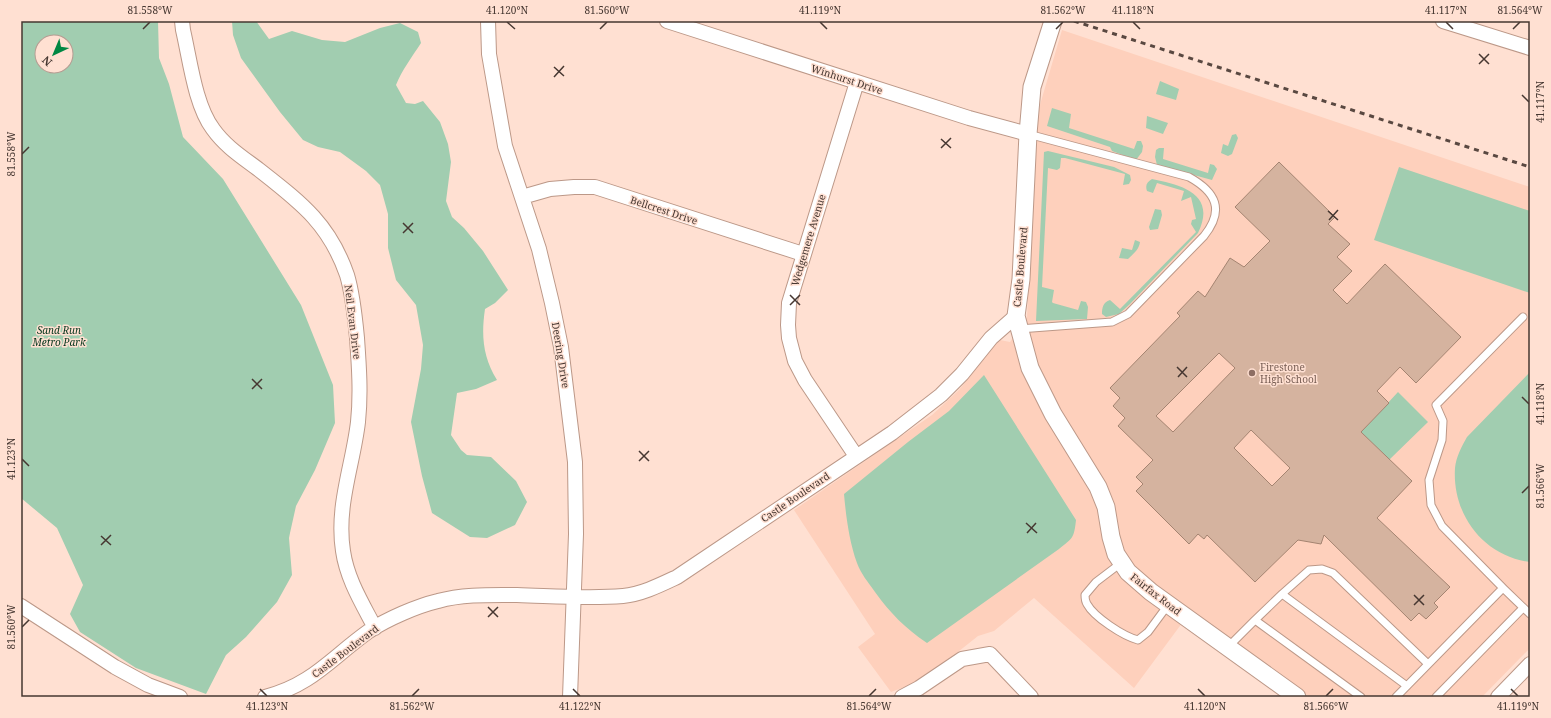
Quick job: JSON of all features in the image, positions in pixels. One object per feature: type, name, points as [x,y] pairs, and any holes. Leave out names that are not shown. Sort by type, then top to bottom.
[{"type":"street","name":"Neil Evan Drive","points":[[182,21],[199,99],[204,113],[213,129],[237,154],[296,199],[312,215],[326,232],[337,251],[347,276],[352,298],[356,329],[360,374],[360,395],[357,428],[342,500],[341,532],[347,570],[356,592],[375,628]]},
{"type":"street","name":"Deering Drive","points":[[488,21],[489,54],[505,146],[538,250],[552,303],[561,347],[575,462],[576,534],[570,697]]},
{"type":"street","name":"Winhurst Drive","points":[[667,21],[969,118],[1028,134]]},
{"type":"street","name":"Castle Boulevard","points":[[265,697],[289,689],[305,681],[375,628],[412,609],[439,600],[465,596],[493,595],[574,597],[624,596],[647,590],[677,577],[892,433],[941,395],[962,374],[991,338],[1017,323],[1021,279],[1028,134],[1032,87],[1053,21]]},
{"type":"street","points":[[1443,21],[1530,48]]},
{"type":"street","name":"Wedgemere Avenue","points":[[856,456],[805,380],[792,350],[788,325],[789,303],[857,82]]},
{"type":"street","name":"Bellcrest Drive","points":[[522,197],[550,189],[574,187],[595,188],[803,254]]},
{"type":"street","name":"Fairfax Road","points":[[1017,323],[1030,368],[1040,390],[1098,487],[1106,507],[1113,544],[1121,563],[1136,580],[1168,605],[1297,697]]},
{"type":"street","points":[[21,606],[115,667],[148,685],[180,697]]},
{"type":"street","points":[[902,697],[920,688],[962,659],[990,654],[1031,697]]},
{"type":"street","points":[[1498,697],[1530,664]]},
{"type":"lane","points":[[1017,323],[1089,324],[1118,320],[1128,314],[1136,306],[1212,226],[1216,214],[1214,199],[1204,187],[1189,177],[1028,134]]},
{"type":"lane","points":[[1523,317],[1436,405],[1443,421],[1442,440],[1429,480],[1431,505],[1442,526],[1530,614]]},
{"type":"lane","points":[[1121,563],[1096,582],[1085,595],[1086,602],[1092,610],[1127,637],[1138,640],[1148,632],[1168,605]]},
{"type":"lane","points":[[1228,647],[1282,594],[1309,570],[1322,568],[1333,573],[1428,664]]},
{"type":"lane","points":[[1396,697],[1503,588]]},
{"type":"lane","points":[[1282,594],[1407,686]]},
{"type":"lane","points":[[1436,697],[1524,608]]},
{"type":"lane","points":[[1255,620],[1361,697]]},
{"type":"shaded area","name":"Firestone High School","points":[[1062,30],[1530,187],[1530,648],[1482,697],[1310,697],[1191,611],[1134,688],[1034,598],[994,631],[978,636],[939,667],[915,683],[891,692],[858,647],[875,634],[794,510],[932,415],[959,390],[987,355],[994,343],[1000,340],[1010,342],[1027,317],[1037,115]]},
{"type":"green space","name":"Sand Run Metro Park","points":[[21,21],[158,21],[159,58],[169,84],[183,137],[223,179],[301,305],[333,385],[335,423],[315,470],[296,506],[289,538],[292,575],[277,602],[246,637],[226,655],[206,694],[136,668],[80,632],[70,614],[83,585],[57,528],[21,498]]},
{"type":"green space","points":[[232,21],[256,21],[269,39],[292,31],[322,40],[345,42],[380,28],[400,23],[418,32],[421,43],[398,79],[396,85],[406,103],[415,104],[423,101],[440,122],[448,144],[451,162],[446,201],[452,217],[464,228],[483,251],[508,290],[495,303],[485,309],[483,328],[484,346],[492,371],[497,380],[476,389],[457,393],[451,435],[461,450],[467,455],[491,457],[516,481],[527,502],[515,525],[487,538],[470,537],[432,513],[422,476],[411,422],[421,369],[423,345],[416,305],[396,280],[388,248],[388,214],[380,185],[366,171],[340,152],[318,147],[303,140],[280,112],[241,58],[233,35]]},
{"type":"green space","points":[[1160,81],[1179,89],[1176,100],[1156,94]]},
{"type":"green space","points":[[1052,108],[1071,114],[1069,128],[1134,149],[1137,141],[1141,141],[1143,146],[1142,152],[1136,160],[1112,151],[1110,147],[1047,126]]},
{"type":"green space","points":[[1147,116],[1168,123],[1163,134],[1146,128]]},
{"type":"green space","points":[[1236,134],[1238,138],[1232,154],[1228,156],[1221,153],[1223,144],[1228,146],[1232,135]]},
{"type":"green space","points":[[1159,148],[1164,148],[1163,159],[1208,173],[1210,164],[1214,165],[1217,169],[1212,180],[1157,165],[1155,157],[1156,150]]},
{"type":"green space","points":[[1048,151],[1114,167],[1130,175],[1131,180],[1129,184],[1123,185],[1125,174],[1065,158],[1061,158],[1060,168],[1057,170],[1048,168],[1042,287],[1054,290],[1053,303],[1078,310],[1081,301],[1086,302],[1088,307],[1087,319],[1036,321],[1044,152]]},
{"type":"green space","points":[[1399,167],[1530,211],[1530,293],[1374,240]]},
{"type":"green space","points":[[1152,179],[1175,184],[1185,188],[1193,194],[1200,200],[1203,209],[1203,220],[1198,233],[1130,304],[1119,314],[1106,317],[1102,314],[1104,304],[1106,302],[1110,300],[1120,309],[1196,232],[1191,224],[1192,220],[1196,219],[1191,197],[1181,201],[1184,191],[1157,183],[1153,193],[1147,191],[1147,184]]},
{"type":"green space","points":[[1155,209],[1161,210],[1162,215],[1158,229],[1150,230],[1149,227]]},
{"type":"green space","points":[[1135,240],[1140,242],[1136,252],[1128,259],[1119,258],[1122,248],[1132,250]]},
{"type":"green space","points":[[1530,372],[1530,562],[1513,558],[1498,551],[1485,542],[1474,530],[1465,516],[1459,501],[1455,485],[1455,468],[1461,448],[1467,437]]},
{"type":"green space","points":[[984,375],[1076,520],[1074,531],[1070,540],[1059,549],[927,643],[912,632],[893,614],[875,592],[861,571],[854,555],[850,537],[844,494],[949,411]]},
{"type":"green space","points":[[1398,392],[1428,422],[1389,460],[1361,432]]},
{"type":"building","name":"Firestone High School","points":[[1279,162],[1335,217],[1328,224],[1350,244],[1337,257],[1352,271],[1333,290],[1347,304],[1385,264],[1461,337],[1416,383],[1400,367],[1377,391],[1389,403],[1361,432],[1412,481],[1377,518],[1450,587],[1434,603],[1438,607],[1426,619],[1419,613],[1411,621],[1324,535],[1321,544],[1298,540],[1255,582],[1207,535],[1204,539],[1198,534],[1189,544],[1136,491],[1143,484],[1136,477],[1153,460],[1118,426],[1125,418],[1113,406],[1120,398],[1110,388],[1180,316],[1177,313],[1198,291],[1205,297],[1230,258],[1244,267],[1270,241],[1235,207]],"holes":[[[1219,353],[1235,368],[1173,432],[1156,416]],[[1251,430],[1290,468],[1272,486],[1234,448]]]},
{"type":"railway","points":[[1074,21],[1530,167]]},
{"type":"place","name":"Firestone High School","points":[[1252,373]]}]
